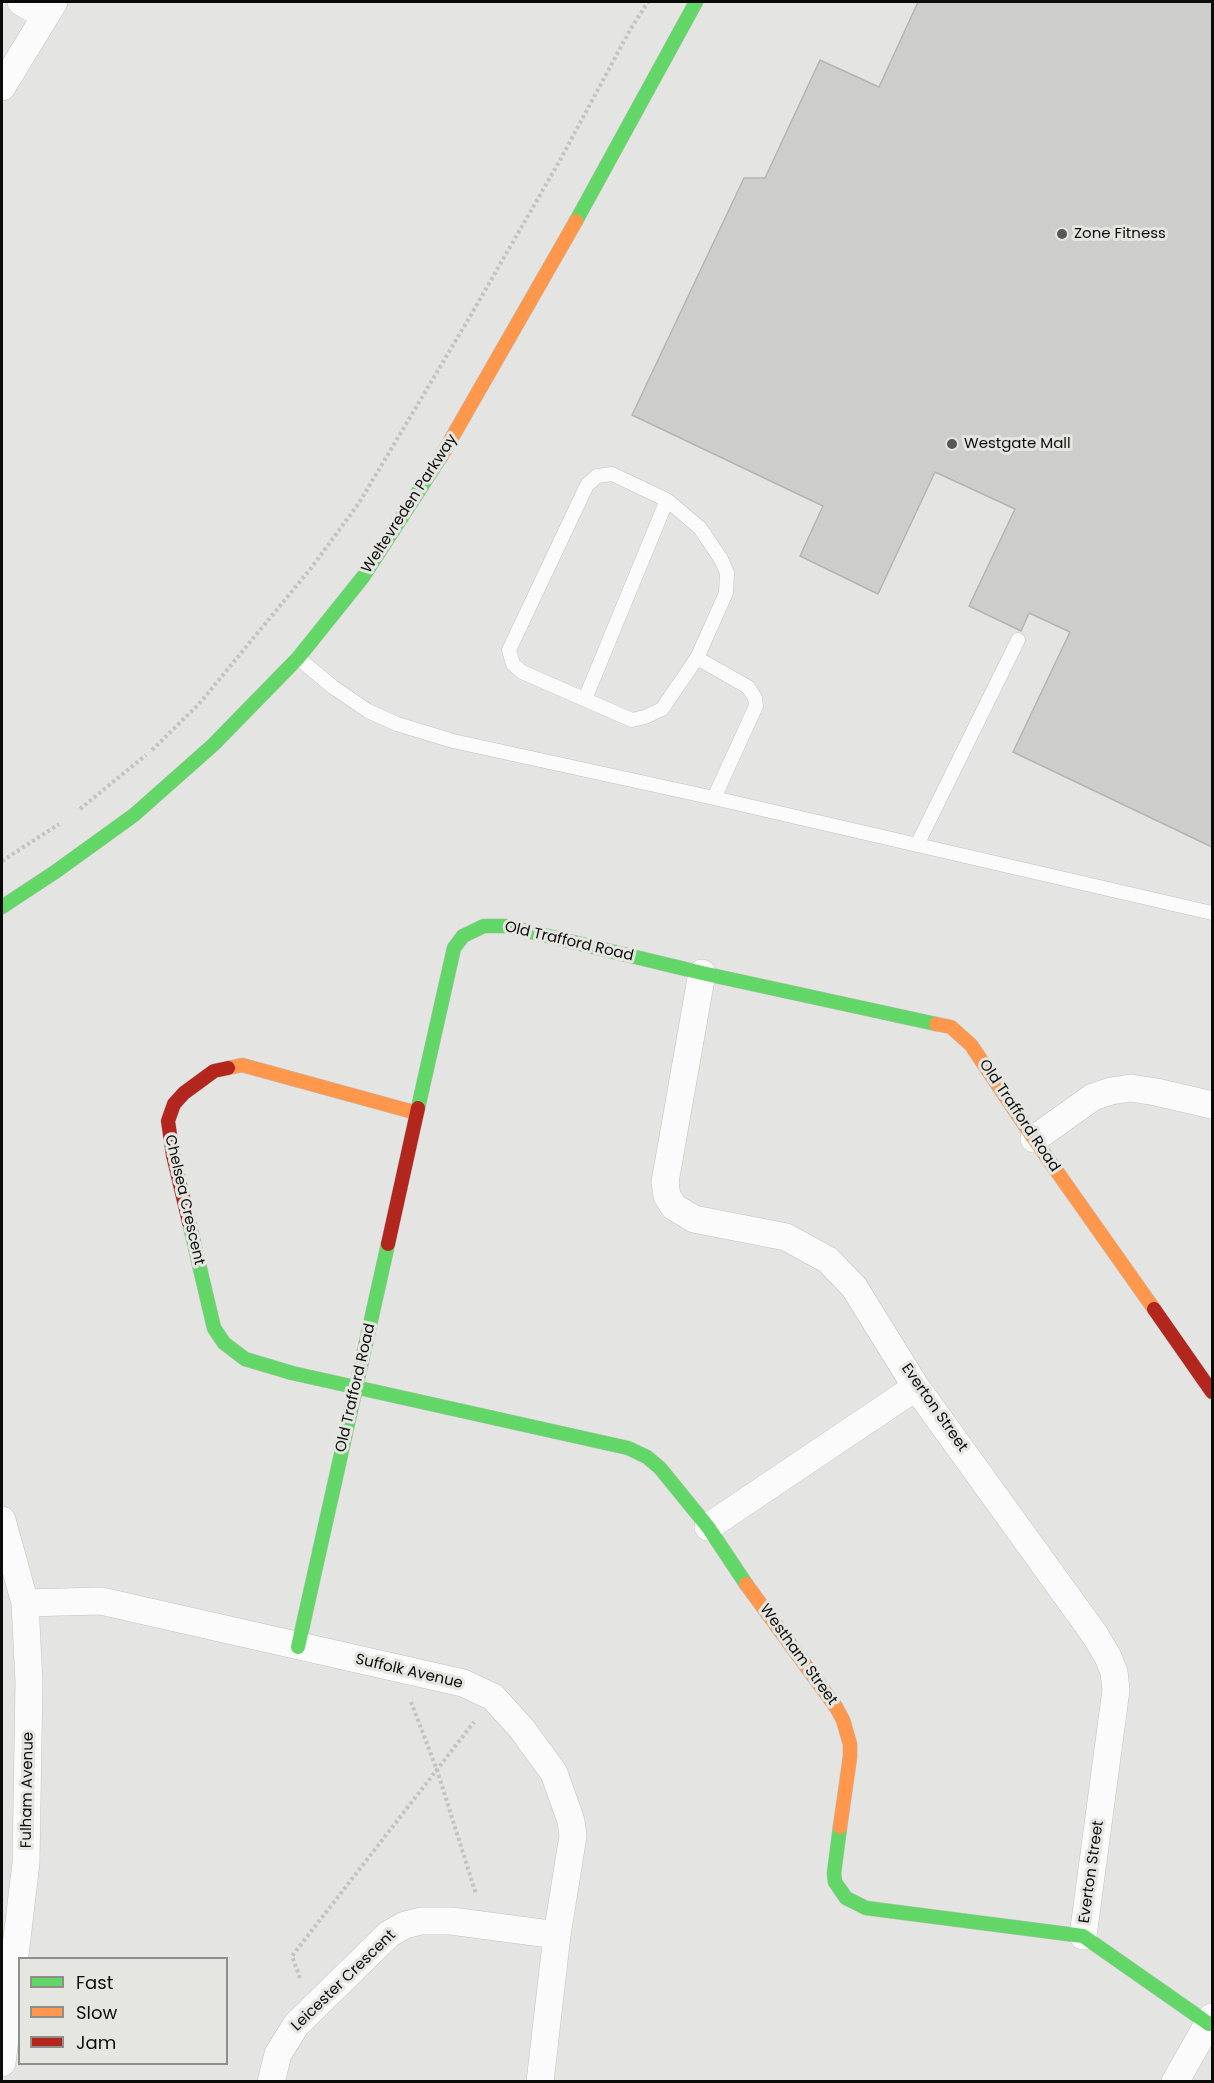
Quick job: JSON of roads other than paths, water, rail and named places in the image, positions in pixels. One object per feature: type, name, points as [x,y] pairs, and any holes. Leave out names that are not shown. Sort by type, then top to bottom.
[{"type":"street","points":[[2,87],[49,9],[21,2]]},
{"type":"street","name":"Weltevreden Parkway","points":[[2,907],[134,815],[213,745],[298,658],[363,577],[446,450],[531,302],[696,2]]},
{"type":"street","name":"Old Trafford Road","points":[[298,1647],[454,948],[463,936],[484,926],[506,926],[702,973],[951,1027],[970,1046],[1212,1392]]},
{"type":"street","name":"Everton Street","points":[[702,973],[664,1182],[667,1196],[674,1207],[694,1219],[786,1237],[828,1260],[854,1287],[916,1387],[1095,1635],[1114,1672],[1116,1690],[1083,1936]]},
{"type":"street","name":"Chelsea Crescent","points":[[356,1387],[292,1373],[245,1359],[218,1335],[214,1328],[172,1155],[168,1129],[169,1114],[184,1093],[214,1071],[242,1065],[417,1113]]},
{"type":"street","points":[[1034,1139],[1093,1097],[1111,1091],[1131,1088],[1212,1105]]},
{"type":"street","name":"Westham Street","points":[[356,1387],[628,1448],[647,1457],[660,1468],[708,1527],[749,1588],[836,1707],[847,1731],[850,1757],[834,1873],[835,1882],[846,1898],[866,1908],[1083,1936],[1211,2020]]},
{"type":"street","points":[[708,1527],[916,1387]]},
{"type":"street","name":"Fulham Avenue","points":[[2,1520],[25,1603],[29,1682],[26,1863],[2,2063]]},
{"type":"street","name":"Suffolk Avenue","points":[[25,1603],[101,1601],[463,1683],[493,1697],[522,1729],[554,1773],[571,1821],[573,1836],[557,1935],[540,2082]]},
{"type":"street","name":"Leicester Crescent","points":[[271,2082],[278,2054],[296,2025],[389,1934],[405,1925],[420,1921],[451,1921],[557,1935]]},
{"type":"street","points":[[1175,2082],[1211,2020]]},
{"type":"lane","points":[[604,473],[612,474],[667,500],[700,528],[721,559],[727,573],[726,593],[697,658],[668,702],[655,714],[632,720],[522,672],[513,663],[509,650],[587,485],[604,473]]},
{"type":"lane","points":[[585,699],[667,500]]},
{"type":"lane","points":[[917,845],[1018,640]]},
{"type":"lane","points":[[298,658],[333,687],[368,711],[397,724],[453,741],[714,798],[1212,913]]},
{"type":"lane","points":[[697,658],[748,687],[756,702],[714,798]]},
{"type":"place","name":"Zone Fitness","points":[[1062,234]]},
{"type":"place","name":"Westgate Mall","points":[[952,444]]}]
